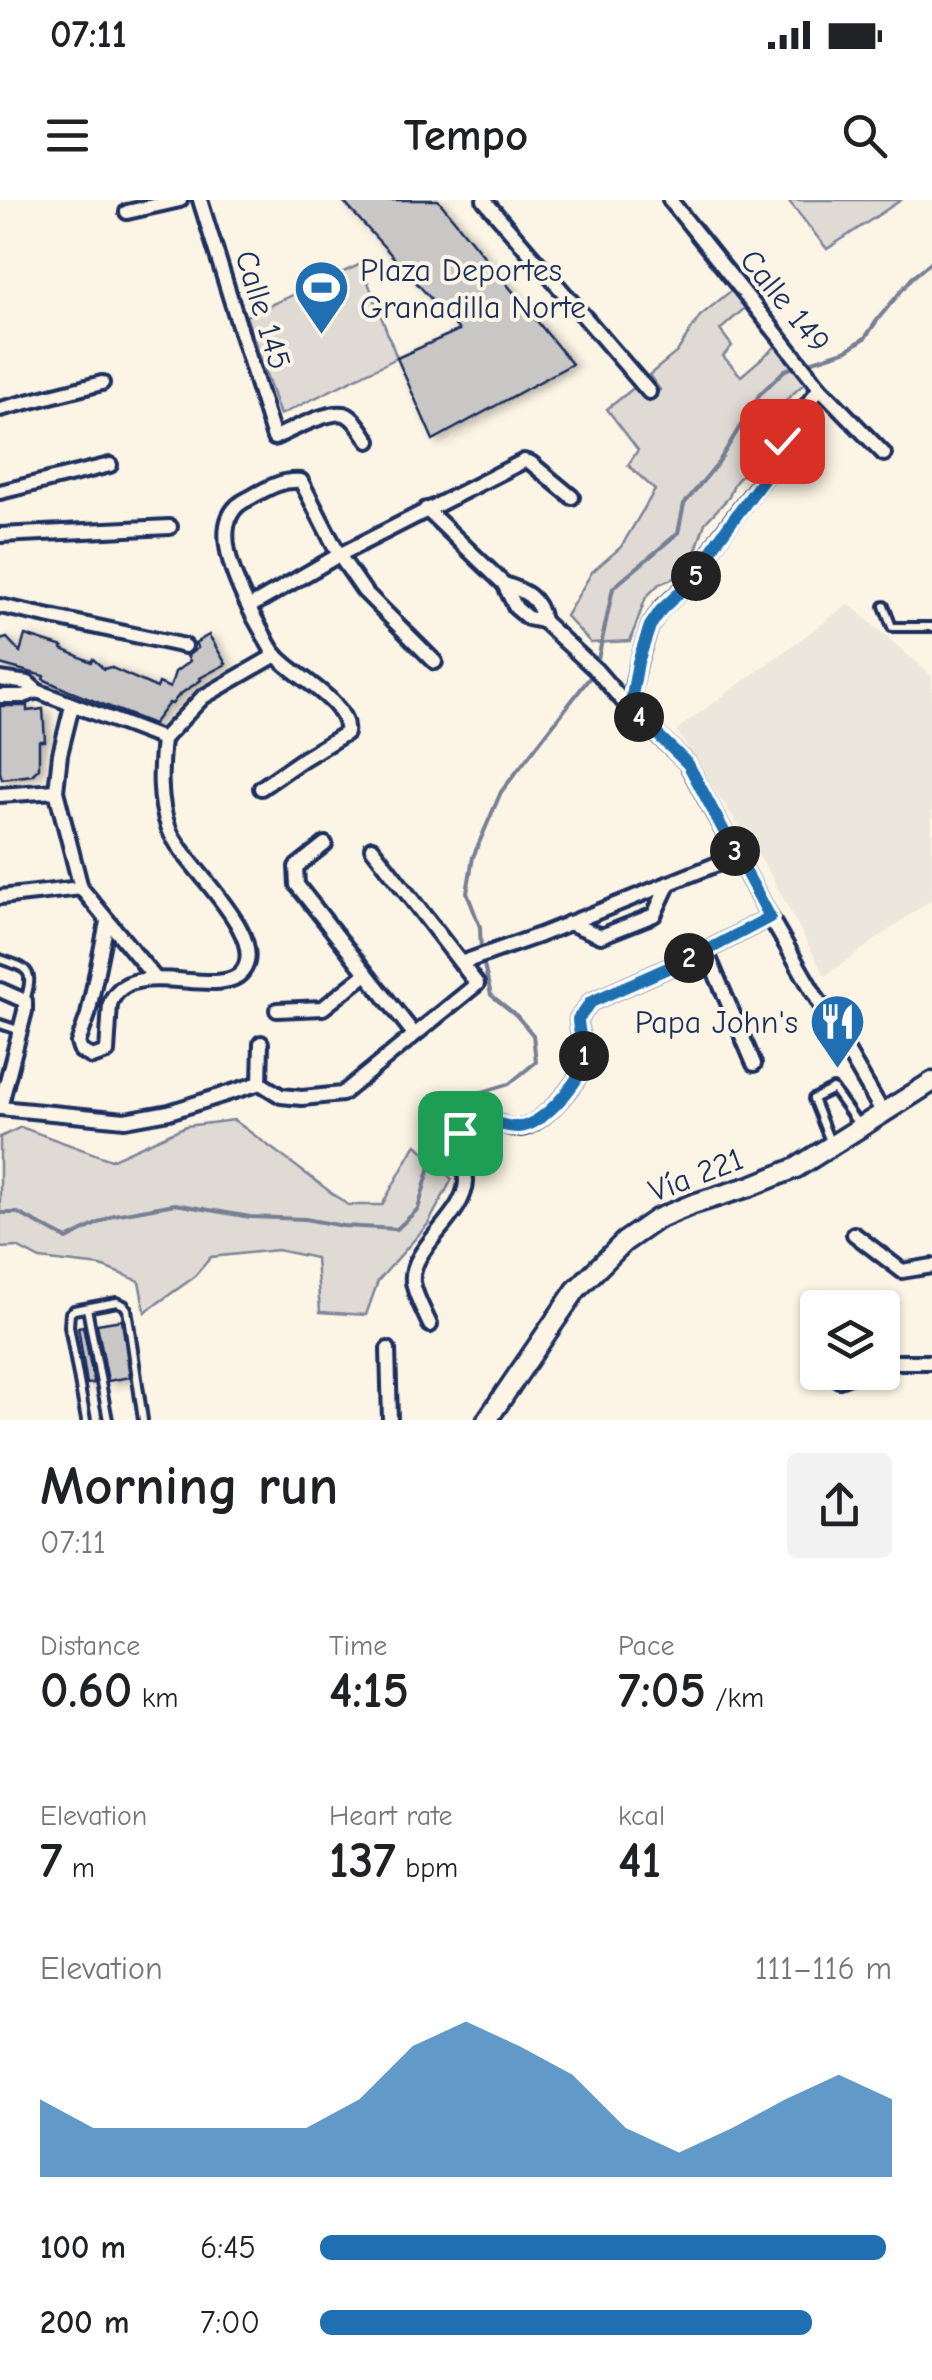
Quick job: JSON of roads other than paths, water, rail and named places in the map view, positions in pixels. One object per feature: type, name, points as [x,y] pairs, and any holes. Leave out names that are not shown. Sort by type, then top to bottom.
[{"type":"main road","name":"Vía 221","points":[[487,1420],[576,1290],[624,1242],[658,1219],[796,1168],[932,1082]]},
{"type":"street","points":[[127,212],[180,200]]},
{"type":"street","name":"Calle 145","points":[[200,200],[274,438],[338,413],[347,415],[369,441]]},
{"type":"street","points":[[484,200],[648,392]]},
{"type":"street","name":"Calle 149","points":[[670,200],[820,388],[884,454]]},
{"type":"street","points":[[0,409],[102,383]]},
{"type":"street","points":[[630,708],[638,662],[650,626],[696,577],[766,476],[787,430],[820,388]]},
{"type":"street","points":[[248,607],[426,509],[524,461],[572,498]]},
{"type":"street","points":[[0,492],[110,465]]},
{"type":"street","points":[[261,788],[346,733],[347,722],[339,710],[276,656],[248,607],[228,550],[227,523],[237,505],[281,482],[301,480],[340,555],[364,590],[436,662]]},
{"type":"street","points":[[426,509],[504,584],[526,591],[538,602],[544,621],[688,764],[883,1114]]},
{"type":"street","points":[[0,535],[170,527]]},
{"type":"street","points":[[0,606],[185,646]]},
{"type":"street","points":[[107,922],[88,1014],[78,1039],[81,1052],[92,1058],[107,1052],[110,1004],[121,987],[154,978],[218,981],[239,976],[244,969],[247,948],[236,920],[185,857],[169,830],[160,780],[163,739],[203,697],[276,656]]},
{"type":"street","points":[[0,679],[28,682],[36,691],[163,739]]},
{"type":"street","points":[[0,696],[23,696],[36,691]]},
{"type":"street","points":[[72,706],[60,754],[56,792],[81,888],[154,978]]},
{"type":"street","points":[[0,795],[56,792]]},
{"type":"street","points":[[324,844],[296,867],[297,884],[414,1034]]},
{"type":"street","points":[[0,990],[25,1001],[0,1108],[124,1120],[169,1112],[260,1084],[281,1096],[342,1094],[476,984],[372,848]]},
{"type":"street","points":[[461,963],[737,856]]},
{"type":"street","points":[[570,923],[600,936],[654,915],[670,883]]},
{"type":"street","points":[[0,897],[81,888]]},
{"type":"street","points":[[430,1325],[412,1278],[421,1256],[450,1218],[466,1186],[458,1148],[460,1133],[485,1119],[522,1128],[540,1120],[579,1076],[584,1053],[578,1022],[585,1008],[598,998],[706,951],[770,917]]},
{"type":"street","points":[[706,951],[754,1064]]},
{"type":"street","points":[[277,1010],[323,1008],[366,974]]},
{"type":"street","points":[[260,1043],[260,1084]]},
{"type":"street","points":[[854,1234],[902,1270],[932,1266]]},
{"type":"street","points":[[388,1348],[390,1420]]},
{"type":"street","points":[[900,1362],[932,1362]]},
{"type":"lane","points":[[884,606],[892,628],[932,627]]},
{"type":"lane","points":[[0,960],[22,967],[30,975],[25,1001]]},
{"type":"lane","points":[[0,1024],[20,1031]]},
{"type":"lane","points":[[832,1146],[813,1099],[833,1089],[860,1128]]},
{"type":"lane","points":[[86,1420],[69,1316],[74,1310],[117,1302],[127,1309],[143,1420]]},
{"type":"lane","points":[[86,1308],[108,1420]]},
{"type":"waterway","points":[[597,664],[613,588],[678,533],[684,504],[718,463],[759,395],[785,370],[847,350],[865,338],[912,278],[932,261]]},
{"type":"waterway","points":[[481,952],[480,927],[467,893],[473,857],[501,792],[594,672]]},
{"type":"waterway","points":[[0,1213],[18,1213],[67,1239],[114,1215],[175,1204],[250,1217],[397,1229],[418,1209],[446,1109],[509,1084],[536,1062],[533,1035],[491,995],[483,961]]},
{"type":"place","name":"Plaza Deportes Granadilla Norte","points":[[321,337]]},
{"type":"place","name":"Papa John's","points":[[837,1071]]}]
